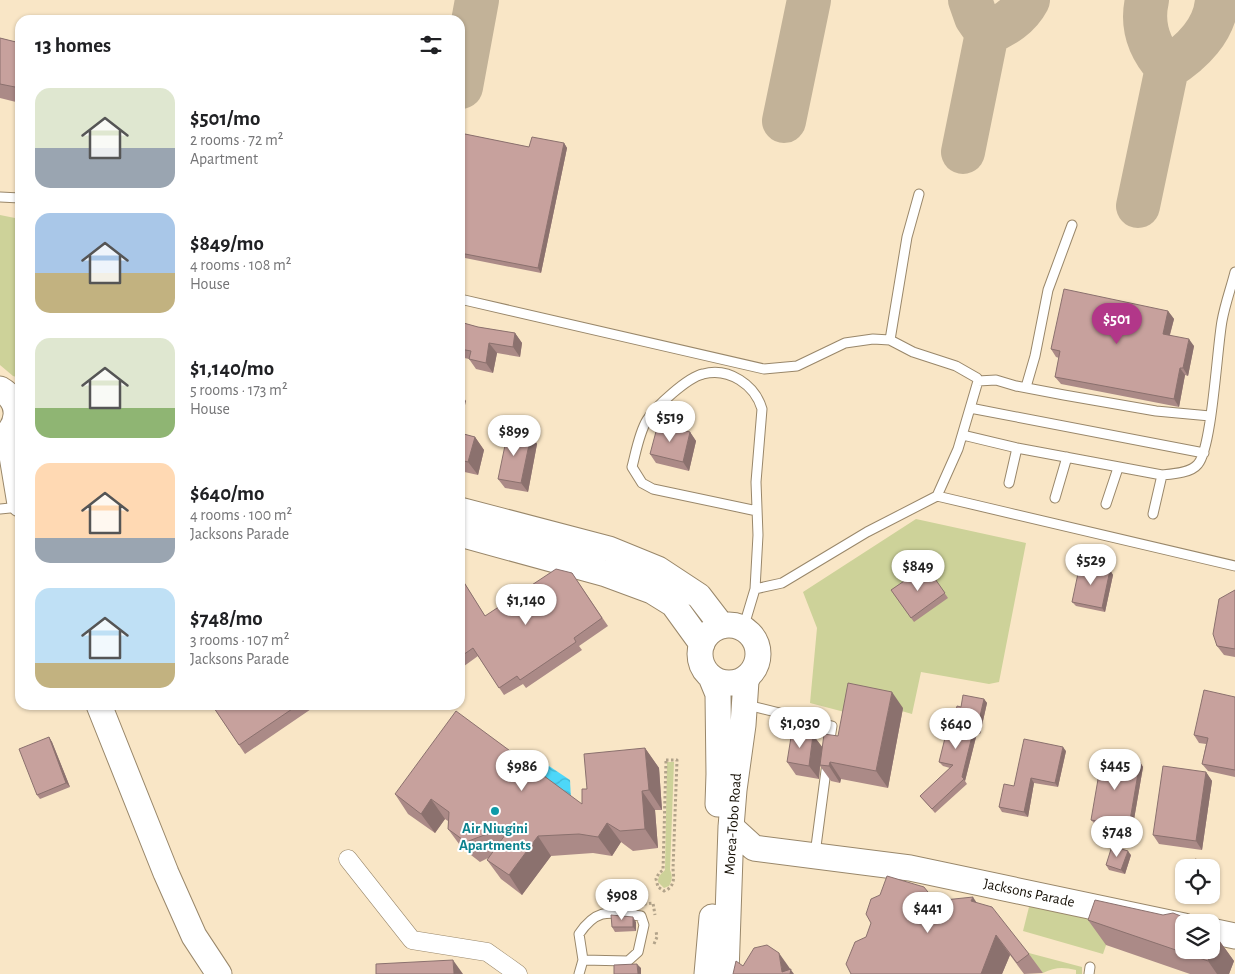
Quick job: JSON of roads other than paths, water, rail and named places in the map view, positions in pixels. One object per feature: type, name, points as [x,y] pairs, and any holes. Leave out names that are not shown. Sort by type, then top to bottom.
[{"type":"main road","points":[[11,431],[15,475]]},
{"type":"main road","points":[[0,473],[15,498]]},
{"type":"main road","points":[[465,511],[609,549],[658,569],[699,596],[733,627],[752,635],[757,645],[758,656],[755,666],[749,675],[730,683],[720,682],[710,677],[703,667],[700,656],[702,644],[710,632],[733,627]]},
{"type":"main road","points":[[465,535],[606,574],[652,591],[673,604],[702,644]]},
{"type":"main road","name":"Morea-Tobo Road","points":[[726,974],[731,827],[743,725],[746,681],[749,675]]},
{"type":"main road","name":"Morea-Tobo Road","points":[[707,974],[711,934],[719,774],[718,694],[710,677]]},
{"type":"main road","points":[[101,710],[166,873],[194,936],[218,974]]},
{"type":"main road","points":[[730,871],[754,848],[731,827]]},
{"type":"main road","name":"Jacksons Parade","points":[[754,848],[910,868],[1175,924]]},
{"type":"main road","points":[[1220,933],[1235,936]]},
{"type":"street","points":[[348,859],[412,940],[487,952],[518,974]]},
{"type":"lane","points":[[890,340],[907,237],[919,194]]},
{"type":"lane","points":[[0,197],[15,198]]},
{"type":"lane","points":[[1026,388],[1035,356],[1048,290],[1072,225]]},
{"type":"lane","points":[[963,435],[1017,448],[1162,475],[1182,472],[1198,465],[1204,453],[1222,320],[1235,272]]},
{"type":"lane","points":[[465,300],[764,369],[797,366],[845,343],[867,339],[890,340],[913,352],[956,366],[973,374],[978,381]]},
{"type":"lane","points":[[733,627],[755,589],[758,536],[756,482],[762,410],[759,400],[751,389],[740,380],[730,375],[702,374],[676,390],[647,419],[632,467],[642,484],[653,489],[757,510]]},
{"type":"lane","points":[[978,381],[996,380],[1026,388],[1156,411],[1210,416]]},
{"type":"lane","points":[[755,589],[782,583],[867,532],[937,496],[963,435],[978,381]]},
{"type":"lane","points":[[970,408],[1204,453]]},
{"type":"lane","points":[[1009,483],[1017,448]]},
{"type":"lane","points":[[1055,498],[1067,457]]},
{"type":"lane","points":[[1106,504],[1118,468]]},
{"type":"lane","points":[[1153,514],[1162,475]]},
{"type":"lane","points":[[937,496],[1235,566]]},
{"type":"lane","points":[[0,509],[15,507]]},
{"type":"lane","points":[[744,704],[832,726],[815,856]]},
{"type":"lane","points":[[579,974],[583,960],[579,934],[588,921],[605,912],[641,916],[644,925],[638,952],[628,961],[583,960]]},
{"type":"water","points":[[543,762],[570,780],[571,799],[527,768]]},
{"type":"place","name":"Air Niugini Apartments","points":[[495,811]]}]
